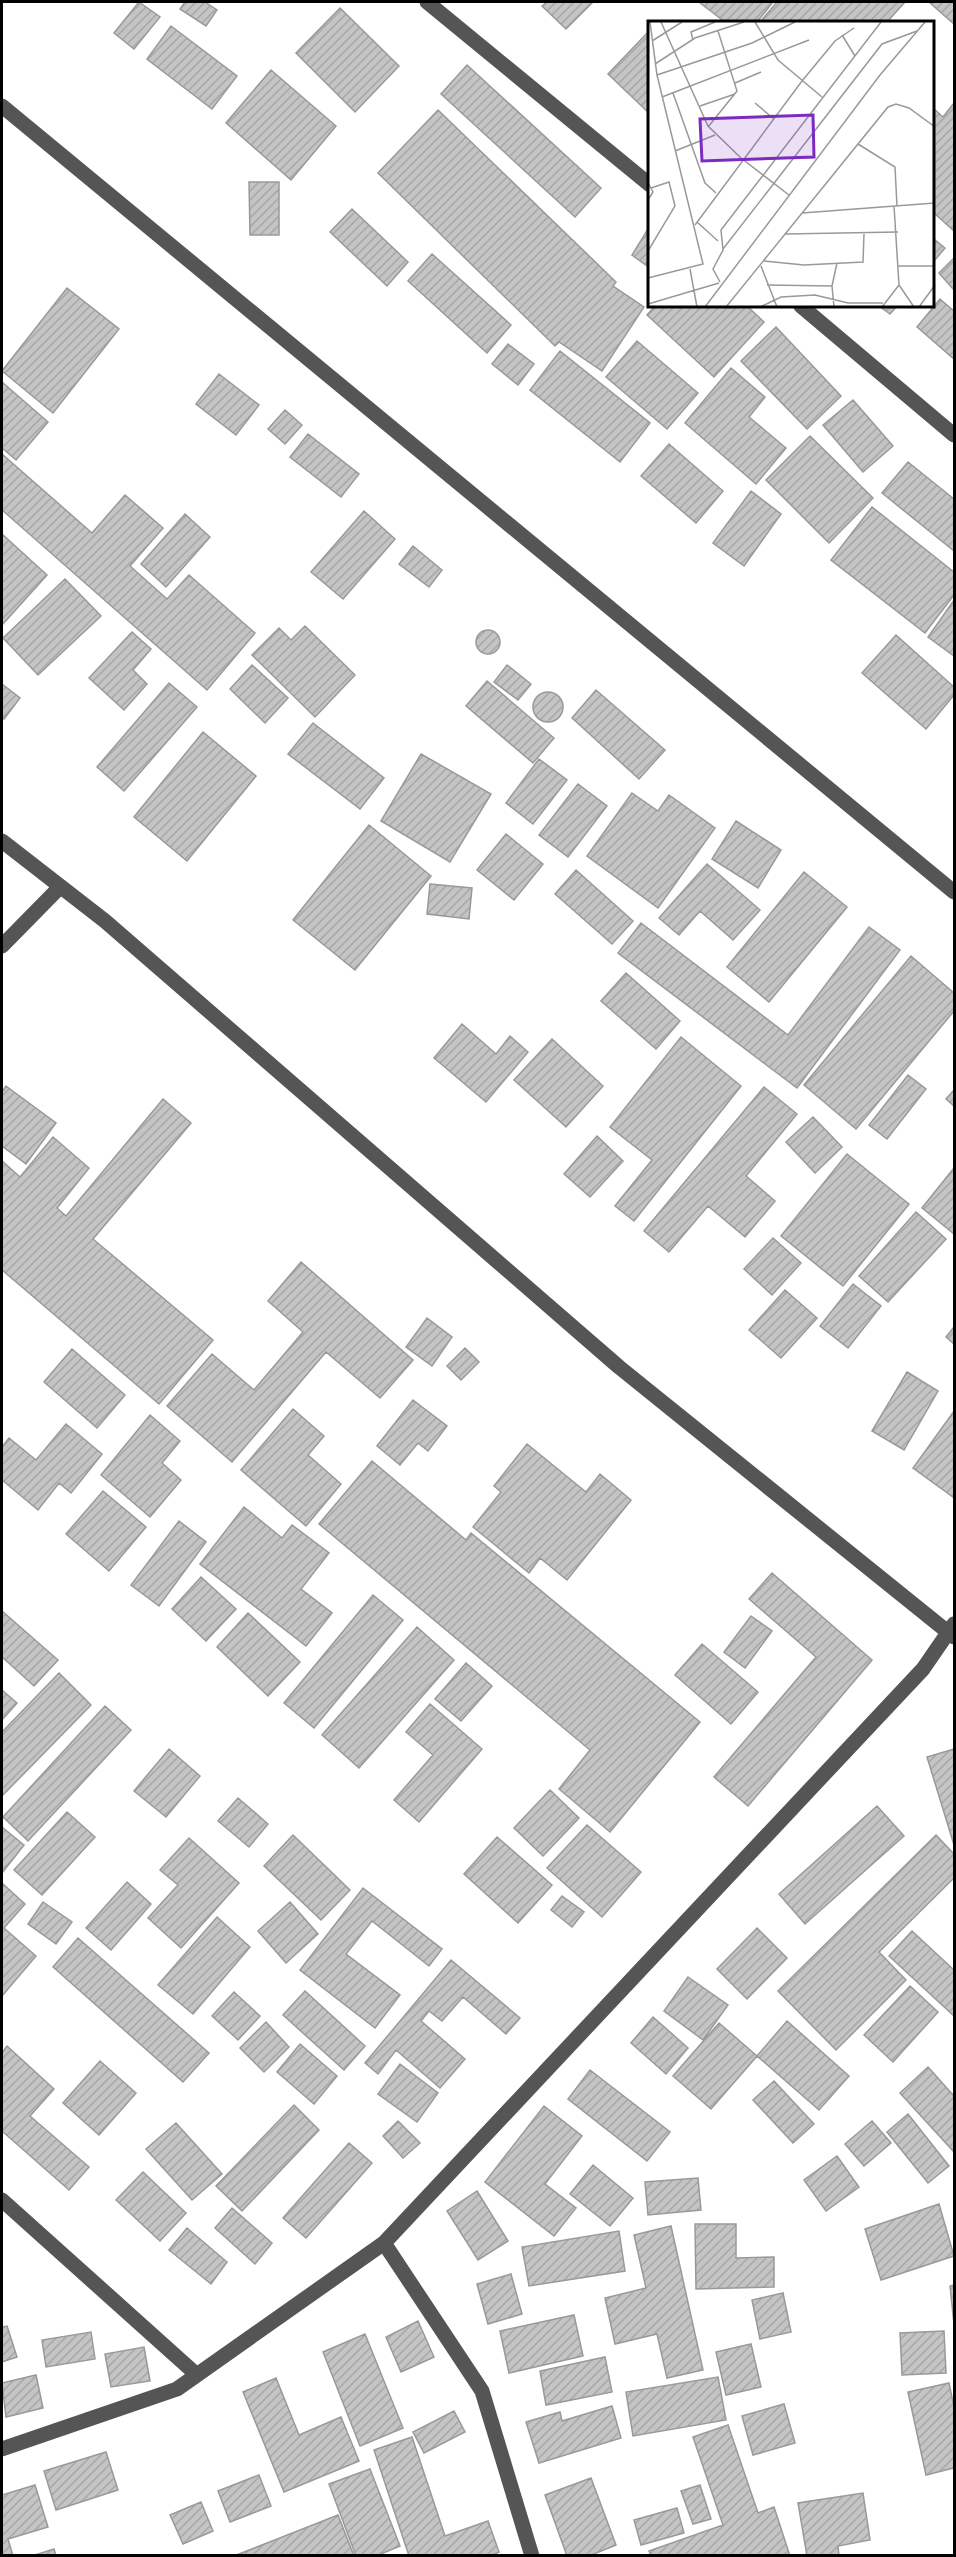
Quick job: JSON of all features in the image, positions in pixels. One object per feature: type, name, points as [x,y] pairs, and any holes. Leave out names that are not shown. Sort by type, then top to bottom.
[{"type":"street","points":[[427,2],[648,183]]},
{"type":"street","points":[[2,106],[954,892]]},
{"type":"street","points":[[803,308],[954,435]]},
{"type":"street","points":[[2,842],[105,921],[619,1367],[952,1631],[923,1669],[384,2243],[177,2389],[2,2449]]},
{"type":"street","points":[[2,946],[60,888]]},
{"type":"street","points":[[2,2200],[197,2375]]},
{"type":"street","points":[[384,2243],[482,2391],[532,2556]]},
{"type":"building","points":[[139,2],[160,17],[134,49],[114,33]]},
{"type":"building","points":[[185,2],[205,2],[217,10],[206,26],[180,9]]},
{"type":"building","points":[[547,2],[593,2],[566,29],[542,6]]},
{"type":"building","points":[[699,2],[773,2],[758,21],[724,21]]},
{"type":"building","points":[[777,2],[905,2],[888,21],[761,21]]},
{"type":"building","points":[[929,2],[954,2],[954,24]]},
{"type":"building","points":[[340,8],[399,66],[355,112],[296,53]]},
{"type":"building","points":[[171,26],[237,76],[212,109],[147,59]]},
{"type":"building","points":[[648,32],[648,112],[608,74]]},
{"type":"building","points":[[467,65],[601,188],[575,217],[441,94]]},
{"type":"building","points":[[271,70],[336,126],[291,180],[226,123]]},
{"type":"building","points":[[954,103],[954,231],[935,214],[935,110],[943,117]]},
{"type":"building","points":[[438,110],[616,282],[613,286],[644,307],[602,371],[559,342],[555,346],[378,173]]},
{"type":"building","points":[[249,182],[279,182],[279,235],[250,235]]},
{"type":"building","points":[[352,209],[408,262],[387,286],[330,232]]},
{"type":"building","points":[[648,229],[648,267],[632,255]]},
{"type":"building","points":[[935,240],[945,248],[935,260]]},
{"type":"building","points":[[432,254],[511,325],[487,353],[408,281]]},
{"type":"building","points":[[954,258],[954,290],[939,273]]},
{"type":"building","points":[[67,288],[119,329],[53,413],[2,371]]},
{"type":"building","points":[[940,299],[954,311],[954,359],[917,327],[935,308]]},
{"type":"building","points":[[653,308],[749,308],[764,322],[714,377],[647,315]]},
{"type":"building","points":[[882,308],[895,308],[890,314]]},
{"type":"building","points":[[776,327],[841,396],[807,429],[741,361]]},
{"type":"building","points":[[637,341],[698,393],[667,429],[606,377]]},
{"type":"building","points":[[508,344],[534,364],[518,385],[492,364]]},
{"type":"building","points":[[560,351],[650,423],[620,462],[530,390]]},
{"type":"building","points":[[731,368],[765,397],[749,417],[786,448],[756,484],[685,423]]},
{"type":"building","points":[[219,374],[259,405],[236,435],[196,404]]},
{"type":"building","points":[[2,382],[48,422],[16,460],[2,448]]},
{"type":"building","points":[[853,400],[893,446],[863,472],[823,425]]},
{"type":"building","points":[[285,410],[302,425],[285,444],[268,429]]},
{"type":"building","points":[[308,434],[359,474],[341,497],[290,457]]},
{"type":"building","points":[[810,436],[873,498],[829,543],[766,480]]},
{"type":"building","points":[[669,444],[723,491],[696,523],[641,476]]},
{"type":"building","points":[[2,454],[92,533],[125,495],[163,528],[130,566],[167,599],[189,575],[255,633],[207,690],[2,510]]},
{"type":"building","points":[[908,462],[954,499],[954,551],[882,493]]},
{"type":"building","points":[[751,491],[781,514],[744,566],[713,543]]},
{"type":"building","points":[[872,507],[954,572],[954,595],[925,633],[831,560]]},
{"type":"building","points":[[364,511],[395,539],[343,599],[311,572]]},
{"type":"building","points":[[185,514],[210,537],[166,587],[141,564]]},
{"type":"building","points":[[2,534],[47,575],[2,625]]},
{"type":"building","points":[[413,546],[442,570],[429,587],[399,564]]},
{"type":"building","points":[[65,579],[101,616],[38,675],[3,638]]},
{"type":"building","points":[[954,600],[954,656],[928,637]]},
{"type":"building","points":[[305,626],[355,675],[315,717],[252,655],[279,628],[291,640]]},
{"type":"building","points":[[488,630],[497,633],[500,642],[497,651],[488,654],[479,651],[476,642],[479,633]]},
{"type":"building","points":[[132,632],[151,649],[133,670],[147,684],[124,710],[89,678]]},
{"type":"building","points":[[896,635],[954,687],[954,695],[926,729],[862,673]]},
{"type":"building","points":[[252,665],[288,698],[265,723],[230,689]]},
{"type":"building","points":[[507,665],[531,684],[518,700],[494,682]]},
{"type":"building","points":[[487,681],[554,738],[533,763],[466,706]]},
{"type":"building","points":[[169,683],[197,707],[124,791],[97,767]]},
{"type":"building","points":[[2,684],[20,698],[4,719],[2,717]]},
{"type":"building","points":[[596,690],[665,750],[639,779],[572,718]]},
{"type":"building","points":[[548,692],[554,693],[562,701],[562,713],[554,721],[548,722],[542,721],[534,713],[533,707],[534,701],[542,693]]},
{"type":"building","points":[[313,723],[384,778],[360,809],[288,754]]},
{"type":"building","points":[[203,732],[256,776],[187,861],[134,817]]},
{"type":"building","points":[[421,754],[491,794],[450,862],[381,821]]},
{"type":"building","points":[[539,759],[567,780],[533,824],[506,803]]},
{"type":"building","points":[[578,784],[607,806],[568,857],[539,835]]},
{"type":"building","points":[[632,793],[658,811],[669,795],[715,828],[658,908],[587,856]]},
{"type":"building","points":[[736,821],[781,850],[758,888],[712,859]]},
{"type":"building","points":[[369,825],[431,876],[355,970],[293,920]]},
{"type":"building","points":[[506,834],[543,864],[514,900],[477,870]]},
{"type":"building","points":[[707,864],[760,910],[733,940],[700,911],[679,935],[659,918]]},
{"type":"building","points":[[576,870],[633,921],[612,944],[555,894]]},
{"type":"building","points":[[804,872],[847,907],[769,1002],[727,967]]},
{"type":"building","points":[[430,884],[472,888],[469,919],[427,914]]},
{"type":"building","points":[[641,923],[788,1035],[869,927],[900,950],[797,1088],[618,953]]},
{"type":"building","points":[[911,956],[954,993],[954,1011],[856,1129],[804,1085]]},
{"type":"building","points":[[626,973],[680,1021],[656,1049],[601,1001]]},
{"type":"building","points":[[462,1024],[496,1054],[510,1036],[528,1052],[486,1102],[434,1058]]},
{"type":"building","points":[[681,1037],[741,1086],[634,1221],[615,1206],[652,1160],[610,1127]]},
{"type":"building","points":[[552,1039],[603,1086],[566,1127],[514,1080]]},
{"type":"building","points":[[908,1075],[926,1089],[887,1139],[869,1125]]},
{"type":"building","points":[[6,1086],[56,1123],[26,1164],[2,1146],[2,1092]]},
{"type":"building","points":[[764,1087],[797,1114],[746,1176],[775,1201],[745,1237],[708,1206],[669,1252],[644,1231]]},
{"type":"building","points":[[954,1090],[954,1106],[946,1099]]},
{"type":"building","points":[[163,1099],[191,1123],[93,1239],[213,1340],[159,1404],[2,1270],[2,1161],[20,1177],[53,1137],[89,1168],[57,1208],[66,1216]]},
{"type":"building","points":[[813,1117],[842,1147],[815,1173],[786,1142]]},
{"type":"building","points":[[597,1136],[623,1161],[590,1197],[564,1174]]},
{"type":"building","points":[[847,1154],[909,1204],[843,1286],[781,1236]]},
{"type":"building","points":[[954,1168],[954,1234],[922,1208]]},
{"type":"building","points":[[916,1212],[946,1239],[888,1302],[859,1276]]},
{"type":"building","points":[[773,1238],[801,1263],[772,1295],[744,1269]]},
{"type":"building","points":[[301,1262],[413,1360],[380,1398],[326,1352],[232,1462],[167,1406],[212,1354],[254,1390],[303,1332],[268,1301]]},
{"type":"building","points":[[853,1284],[881,1306],[848,1348],[820,1326]]},
{"type":"building","points":[[785,1290],[817,1318],[781,1358],[749,1330]]},
{"type":"building","points":[[427,1318],[452,1337],[432,1366],[406,1347]]},
{"type":"building","points":[[954,1327],[954,1344],[946,1337]]},
{"type":"building","points":[[465,1348],[479,1362],[461,1380],[447,1366]]},
{"type":"building","points":[[72,1349],[125,1395],[97,1428],[44,1382]]},
{"type":"building","points":[[907,1372],[938,1391],[904,1450],[872,1431]]},
{"type":"building","points":[[413,1400],[447,1426],[428,1451],[418,1443],[400,1465],[377,1446]]},
{"type":"building","points":[[293,1409],[324,1436],[308,1455],[341,1484],[306,1526],[241,1470]]},
{"type":"building","points":[[954,1411],[954,1494],[953,1497],[913,1468]]},
{"type":"building","points":[[150,1415],[180,1441],[162,1463],[181,1480],[150,1517],[101,1475]]},
{"type":"building","points":[[66,1424],[102,1454],[71,1493],[59,1483],[38,1510],[2,1480],[2,1447],[9,1438],[36,1460]]},
{"type":"building","points":[[527,1444],[586,1492],[600,1474],[631,1500],[567,1580],[540,1558],[529,1573],[473,1527],[501,1492],[494,1486]]},
{"type":"building","points":[[372,1461],[466,1540],[471,1533],[700,1722],[610,1832],[559,1789],[590,1750],[319,1524]]},
{"type":"building","points":[[103,1491],[146,1527],[109,1571],[66,1534]]},
{"type":"building","points":[[244,1507],[282,1538],[292,1525],[329,1553],[301,1589],[332,1613],[306,1646],[200,1564]]},
{"type":"building","points":[[179,1521],[206,1542],[159,1606],[131,1585]]},
{"type":"building","points":[[772,1573],[872,1660],[748,1806],[714,1777],[816,1657],[749,1599]]},
{"type":"building","points":[[201,1577],[236,1609],[206,1641],[172,1609]]},
{"type":"building","points":[[373,1595],[403,1620],[314,1728],[284,1703]]},
{"type":"building","points":[[2,1611],[58,1660],[34,1686],[2,1657]]},
{"type":"building","points":[[248,1613],[300,1662],[268,1696],[217,1647]]},
{"type":"building","points":[[751,1616],[772,1631],[745,1668],[724,1652]]},
{"type":"building","points":[[417,1627],[454,1660],[359,1768],[322,1735]]},
{"type":"building","points":[[702,1644],[758,1692],[731,1724],[675,1675]]},
{"type":"building","points":[[466,1663],[492,1686],[461,1721],[435,1699]]},
{"type":"building","points":[[59,1673],[91,1705],[2,1796],[2,1732]]},
{"type":"building","points":[[2,1690],[17,1703],[2,1720]]},
{"type":"building","points":[[430,1704],[482,1749],[419,1822],[394,1800],[433,1755],[406,1732]]},
{"type":"building","points":[[105,1706],[131,1730],[28,1841],[3,1817]]},
{"type":"building","points":[[169,1749],[200,1776],[166,1817],[134,1791]]},
{"type":"building","points":[[954,1749],[954,1845],[927,1757]]},
{"type":"building","points":[[550,1790],[579,1818],[543,1856],[514,1828]]},
{"type":"building","points":[[238,1798],[268,1824],[249,1847],[218,1821]]},
{"type":"building","points":[[877,1806],[904,1836],[805,1924],[779,1894]]},
{"type":"building","points":[[67,1812],[95,1837],[42,1895],[14,1870]]},
{"type":"building","points":[[587,1825],[641,1872],[602,1917],[547,1868]]},
{"type":"building","points":[[2,1827],[24,1845],[2,1873]]},
{"type":"building","points":[[293,1835],[350,1890],[321,1920],[264,1866]]},
{"type":"building","points":[[936,1835],[954,1854],[954,1878],[879,1952],[906,1980],[836,2050],[778,1991]]},
{"type":"building","points":[[497,1837],[552,1885],[518,1923],[464,1874]]},
{"type":"building","points":[[189,1838],[239,1883],[181,1948],[148,1918],[178,1885],[160,1870]]},
{"type":"building","points":[[127,1882],[151,1904],[111,1950],[86,1928]]},
{"type":"building","points":[[2,1883],[25,1904],[4,1928],[36,1956],[2,1996]]},
{"type":"building","points":[[363,1888],[442,1949],[429,1966],[372,1921],[346,1954],[400,1995],[375,2028],[300,1970]]},
{"type":"building","points":[[562,1896],[584,1912],[572,1927],[551,1910]]},
{"type":"building","points":[[43,1902],[72,1922],[56,1944],[28,1924]]},
{"type":"building","points":[[290,1902],[318,1934],[286,1963],[258,1931]]},
{"type":"building","points":[[217,1917],[250,1947],[193,2014],[158,1985]]},
{"type":"building","points":[[757,1928],[787,1958],[747,1999],[717,1969]]},
{"type":"building","points":[[912,1931],[954,1970],[954,2016],[889,1956]]},
{"type":"building","points":[[78,1938],[209,2053],[183,2082],[53,1967]]},
{"type":"building","points":[[451,1960],[520,2018],[506,2034],[463,1997],[442,2021],[429,2011],[421,2021],[465,2059],[440,2088],[396,2050],[378,2074],[365,2063]]},
{"type":"building","points":[[688,1977],[728,2005],[703,2040],[664,2011]]},
{"type":"building","points":[[910,1986],[938,2012],[893,2062],[864,2035]]},
{"type":"building","points":[[305,1991],[365,2046],[344,2070],[283,2015]]},
{"type":"building","points":[[234,1992],[260,2016],[238,2040],[212,2016]]},
{"type":"building","points":[[653,2017],[688,2048],[666,2074],[631,2043]]},
{"type":"building","points":[[787,2021],[849,2076],[819,2110],[757,2056]]},
{"type":"building","points":[[266,2022],[289,2047],[264,2072],[240,2048]]},
{"type":"building","points":[[719,2023],[757,2056],[711,2109],[673,2076]]},
{"type":"building","points":[[300,2044],[337,2076],[314,2104],[277,2072]]},
{"type":"building","points":[[7,2046],[54,2089],[30,2116],[89,2167],[69,2190],[2,2131],[2,2053]]},
{"type":"building","points":[[100,2061],[136,2093],[99,2135],[63,2103]]},
{"type":"building","points":[[400,2064],[438,2093],[417,2122],[378,2094]]},
{"type":"building","points":[[928,2067],[954,2096],[954,2152],[900,2093]]},
{"type":"building","points":[[590,2070],[670,2132],[647,2161],[568,2099]]},
{"type":"building","points":[[774,2081],[814,2124],[793,2143],[753,2100]]},
{"type":"building","points":[[294,2105],[319,2130],[242,2211],[216,2186]]},
{"type":"building","points":[[544,2106],[582,2136],[545,2184],[576,2208],[554,2236],[485,2182]]},
{"type":"building","points":[[908,2114],[949,2166],[928,2183],[887,2132]]},
{"type":"building","points":[[398,2121],[420,2143],[403,2158],[383,2136]]},
{"type":"building","points":[[872,2121],[891,2143],[864,2166],[845,2144]]},
{"type":"building","points":[[176,2123],[222,2174],[192,2200],[146,2149]]},
{"type":"building","points":[[349,2143],[372,2163],[306,2238],[283,2218]]},
{"type":"building","points":[[837,2156],[859,2187],[826,2211],[804,2180]]},
{"type":"building","points":[[593,2165],[633,2198],[610,2226],[570,2194]]},
{"type":"building","points":[[143,2172],[186,2213],[160,2241],[116,2200]]},
{"type":"building","points":[[698,2178],[701,2210],[648,2215],[645,2182]]},
{"type":"building","points":[[477,2191],[508,2241],[478,2260],[447,2211]]},
{"type":"building","points":[[939,2204],[954,2256],[881,2280],[865,2229]]},
{"type":"building","points":[[232,2208],[272,2243],[255,2264],[215,2228]]},
{"type":"building","points":[[695,2224],[736,2224],[736,2258],[774,2257],[774,2287],[696,2289]]},
{"type":"building","points":[[671,2226],[703,2370],[667,2378],[657,2334],[615,2344],[605,2298],[646,2288],[634,2235]]},
{"type":"building","points":[[187,2228],[227,2262],[211,2284],[169,2250]]},
{"type":"building","points":[[619,2231],[625,2271],[529,2286],[522,2247]]},
{"type":"building","points":[[511,2274],[522,2314],[488,2324],[477,2284]]},
{"type":"building","points":[[954,2285],[954,2324],[950,2286]]},
{"type":"building","points":[[783,2293],[791,2332],[760,2339],[752,2300]]},
{"type":"building","points":[[574,2315],[583,2356],[509,2373],[500,2331]]},
{"type":"building","points":[[418,2321],[434,2357],[401,2372],[386,2337]]},
{"type":"building","points":[[7,2326],[17,2357],[2,2362],[2,2327]]},
{"type":"building","points":[[944,2331],[946,2373],[902,2375],[900,2333]]},
{"type":"building","points":[[91,2332],[95,2359],[46,2367],[42,2340]]},
{"type":"building","points":[[365,2334],[403,2428],[360,2446],[323,2352]]},
{"type":"building","points":[[751,2344],[761,2387],[726,2395],[716,2352]]},
{"type":"building","points":[[144,2347],[150,2381],[111,2387],[105,2354]]},
{"type":"building","points":[[605,2357],[612,2392],[546,2405],[540,2371]]},
{"type":"building","points":[[36,2375],[43,2408],[6,2417],[2,2383]]},
{"type":"building","points":[[718,2377],[726,2420],[633,2436],[626,2392]]},
{"type":"building","points":[[276,2378],[299,2435],[341,2417],[359,2461],[284,2492],[243,2392]]},
{"type":"building","points":[[949,2383],[954,2407],[954,2468],[926,2475],[908,2392]]},
{"type":"building","points":[[784,2404],[795,2443],[753,2455],[742,2416]]},
{"type":"building","points":[[612,2406],[621,2438],[539,2463],[526,2422],[560,2412],[562,2421]]},
{"type":"building","points":[[454,2411],[465,2432],[424,2453],[413,2432]]},
{"type":"building","points":[[728,2425],[758,2513],[774,2507],[790,2556],[651,2556],[649,2551],[723,2525],[693,2437]]},
{"type":"building","points":[[412,2437],[445,2536],[488,2521],[499,2552],[490,2556],[409,2556],[374,2450]]},
{"type":"building","points":[[106,2452],[118,2490],[56,2510],[44,2471]]},
{"type":"building","points":[[370,2469],[400,2546],[376,2556],[356,2556],[329,2484]]},
{"type":"building","points":[[259,2475],[271,2506],[230,2522],[218,2491]]},
{"type":"building","points":[[591,2478],[616,2545],[589,2556],[567,2556],[545,2495]]},
{"type":"building","points":[[35,2485],[48,2527],[8,2539],[13,2556],[2,2556],[2,2495]]},
{"type":"building","points":[[700,2485],[711,2519],[693,2524],[681,2491]]},
{"type":"building","points":[[863,2493],[870,2540],[838,2546],[839,2556],[807,2556],[798,2503]]},
{"type":"building","points":[[201,2502],[213,2531],[183,2544],[170,2515]]},
{"type":"building","points":[[677,2508],[684,2533],[641,2545],[634,2520]]},
{"type":"building","points":[[338,2515],[354,2556],[234,2556]]},
{"type":"building","points":[[54,2549],[56,2556],[32,2556]]}]
